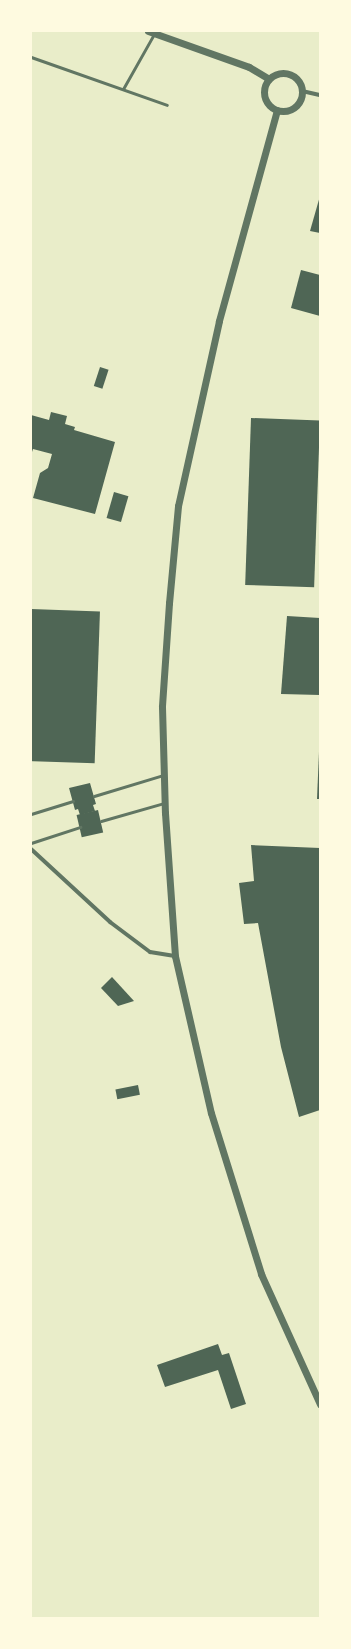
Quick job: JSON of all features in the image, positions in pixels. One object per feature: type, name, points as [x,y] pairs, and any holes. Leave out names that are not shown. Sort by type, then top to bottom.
[{"type":"street","points":[[151,32],[249,67],[269,79]]},
{"type":"street","points":[[287,73],[298,79],[302,91],[299,103],[295,107],[283,111],[271,107],[265,96],[266,84],[269,79],[274,75],[287,73]]},
{"type":"street","points":[[302,91],[320,95]]},
{"type":"street","points":[[277,110],[219,321],[178,506],[169,603],[162,707],[164,774],[175,956],[211,1113],[261,1274],[320,1404]]},
{"type":"street","points":[[31,848],[110,922],[150,952],[175,956]]},
{"type":"lane","points":[[123,89],[151,32]]},
{"type":"lane","points":[[31,57],[167,105]]},
{"type":"lane","points":[[94,796],[164,774]]},
{"type":"lane","points":[[31,814],[73,801]]},
{"type":"lane","points":[[100,821],[165,803]]},
{"type":"lane","points":[[31,842],[80,827]]},
{"type":"building","points":[[320,196],[320,233],[310,231]]},
{"type":"building","points":[[301,270],[320,275],[320,316],[291,308]]},
{"type":"building","points":[[100,367],[109,370],[102,389],[94,386]]},
{"type":"building","points":[[51,412],[67,416],[65,424],[75,427],[74,430],[115,442],[95,514],[33,498],[40,473],[48,468],[52,454],[33,449],[31,455],[31,415],[49,420]]},
{"type":"building","points":[[251,418],[320,420],[314,587],[245,585]]},
{"type":"building","points":[[114,492],[128,496],[121,522],[107,518]]},
{"type":"building","points":[[31,609],[100,611],[95,763],[31,761]]},
{"type":"building","points":[[287,616],[320,618],[320,695],[281,694]]},
{"type":"building","points":[[319,752],[320,799],[317,799]]},
{"type":"building","points":[[90,783],[96,804],[93,805],[95,811],[80,815],[78,809],[75,810],[69,788]]},
{"type":"building","points":[[98,810],[103,832],[82,837],[77,815]]},
{"type":"building","points":[[251,845],[320,848],[320,1110],[299,1117],[281,1047],[258,923],[244,924],[239,883],[254,881]]},
{"type":"building","points":[[112,977],[134,1001],[118,1006],[101,988]]},
{"type":"building","points":[[138,1085],[140,1095],[117,1099],[115,1089]]},
{"type":"building","points":[[218,1344],[222,1355],[229,1353],[246,1404],[231,1409],[218,1370],[165,1387],[157,1365]]}]
